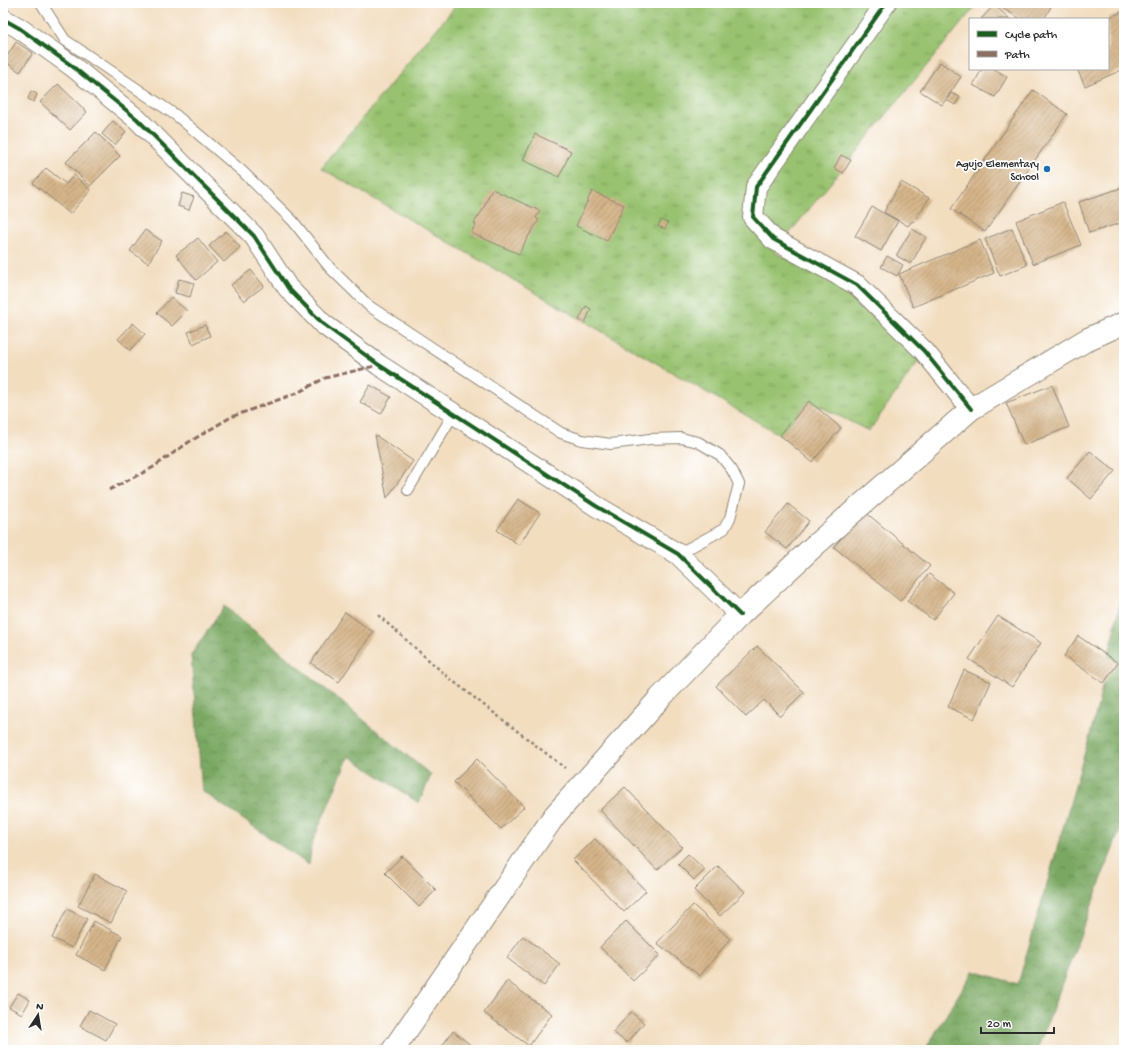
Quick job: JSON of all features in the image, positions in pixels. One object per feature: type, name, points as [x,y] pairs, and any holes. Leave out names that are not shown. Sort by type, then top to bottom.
[{"type":"main road","points":[[394,1049],[555,815],[660,698],[740,615],[813,547],[972,409],[1088,339],[1124,323]]},
{"type":"street","points":[[886,3],[756,188],[753,217],[774,239],[857,285],[924,351],[972,409]]},
{"type":"street","points":[[3,19],[19,28],[72,66],[137,119],[254,236],[288,288],[323,324],[380,365],[596,506],[678,554],[740,615]]},
{"type":"lane","points":[[41,3],[65,40],[177,116],[244,172],[293,220],[330,268],[375,310],[561,433],[582,440],[612,444],[650,439],[681,438],[698,442],[720,455],[732,470],[738,484],[730,518],[724,529],[678,554]]},
{"type":"lane","points":[[408,490],[454,413]]},
{"type":"path","points":[[378,615],[449,678],[567,770]]},
{"type":"green space","points":[[458,3],[978,3],[774,252],[852,291],[919,360],[869,431],[809,401],[780,435],[321,168]]},
{"type":"green space","points":[[1124,585],[1124,819],[1037,1050],[925,1050],[973,971],[1018,984],[1097,710]]},
{"type":"green space","points":[[224,606],[431,775],[419,803],[349,756],[312,843],[309,865],[202,791],[191,655]]},
{"type":"building","points":[[993,3],[1048,3],[1052,5],[1045,18],[1019,18]]},
{"type":"building","points":[[994,5],[1009,18],[982,18]]},
{"type":"building","points":[[1124,11],[1124,69],[1085,86],[1077,70],[1109,70],[1108,18]]},
{"type":"building","points":[[16,42],[33,53],[20,72],[4,61]]},
{"type":"building","points":[[940,62],[961,77],[942,105],[920,91]]},
{"type":"building","points":[[981,70],[996,70],[1007,77],[995,97],[973,85]]},
{"type":"building","points":[[58,84],[87,112],[70,130],[40,102]]},
{"type":"building","points":[[1033,90],[1067,114],[985,232],[951,209]]},
{"type":"building","points":[[31,91],[37,94],[34,102],[28,99]]},
{"type":"building","points":[[951,93],[960,97],[955,105],[947,100]]},
{"type":"building","points":[[113,121],[126,132],[115,145],[102,134]]},
{"type":"building","points":[[96,132],[120,156],[90,186],[66,162]]},
{"type":"building","points":[[535,134],[571,151],[559,177],[523,160]]},
{"type":"building","points":[[841,155],[851,160],[843,173],[834,168]]},
{"type":"building","points":[[46,168],[66,184],[74,175],[91,190],[70,214],[33,183]]},
{"type":"building","points":[[901,182],[929,198],[914,222],[912,221],[908,226],[884,212]]},
{"type":"building","points":[[1124,187],[1124,222],[1089,233],[1079,202]]},
{"type":"building","points":[[492,189],[540,211],[536,218],[539,220],[519,254],[471,233],[476,224],[474,223],[482,211]]},
{"type":"building","points":[[592,191],[624,205],[607,241],[576,226]]},
{"type":"building","points":[[182,193],[194,197],[189,210],[178,206]]},
{"type":"building","points":[[1063,202],[1081,245],[1033,264],[1016,221]]},
{"type":"building","points":[[872,207],[898,221],[881,251],[855,236]]},
{"type":"building","points":[[661,220],[668,223],[665,229],[658,226]]},
{"type":"building","points":[[1012,228],[1027,265],[1000,276],[985,239]]},
{"type":"building","points":[[912,229],[926,237],[911,264],[897,256],[897,254]]},
{"type":"building","points":[[145,230],[162,241],[148,263],[130,251]]},
{"type":"building","points":[[226,231],[240,247],[224,262],[209,246]]},
{"type":"building","points":[[198,238],[217,262],[196,280],[176,255]]},
{"type":"building","points":[[980,240],[994,273],[913,307],[899,274]]},
{"type":"building","points":[[887,256],[903,265],[897,276],[881,267]]},
{"type":"building","points":[[251,270],[264,286],[244,301],[231,285]]},
{"type":"building","points":[[179,279],[194,283],[190,297],[175,293]]},
{"type":"building","points":[[171,297],[187,311],[172,326],[157,313]]},
{"type":"building","points":[[586,306],[591,309],[585,323],[579,320]]},
{"type":"building","points":[[133,323],[145,334],[130,350],[118,339]]},
{"type":"building","points":[[205,325],[210,336],[193,344],[188,332]]},
{"type":"building","points":[[370,385],[391,397],[381,414],[360,402]]},
{"type":"building","points":[[1052,385],[1069,427],[1024,445],[1006,403]]},
{"type":"building","points":[[809,401],[841,428],[812,462],[780,435]]},
{"type":"building","points":[[375,435],[413,461],[387,498]]},
{"type":"building","points":[[1090,451],[1115,471],[1091,499],[1067,478]]},
{"type":"building","points":[[518,499],[540,513],[519,545],[497,530]]},
{"type":"building","points":[[788,504],[809,521],[787,549],[765,532]]},
{"type":"building","points":[[864,511],[930,566],[900,601],[834,547]]},
{"type":"building","points":[[929,574],[954,593],[933,620],[907,601]]},
{"type":"building","points":[[345,612],[373,632],[339,682],[311,663]]},
{"type":"building","points":[[998,616],[1041,643],[1012,687],[969,659]]},
{"type":"building","points":[[1078,636],[1118,663],[1104,683],[1064,656]]},
{"type":"building","points":[[757,646],[804,692],[780,716],[764,700],[746,717],[716,686]]},
{"type":"building","points":[[964,670],[991,682],[974,719],[948,707]]},
{"type":"building","points":[[477,759],[524,807],[501,829],[454,782]]},
{"type":"building","points":[[625,787],[682,847],[657,870],[600,810]]},
{"type":"building","points":[[595,839],[646,891],[624,912],[573,860]]},
{"type":"building","points":[[688,854],[705,870],[694,880],[678,864]]},
{"type":"building","points":[[402,856],[436,890],[419,907],[385,873]]},
{"type":"building","points":[[718,866],[745,892],[720,916],[694,890]]},
{"type":"building","points":[[95,874],[127,891],[111,923],[78,906]]},
{"type":"building","points":[[693,905],[730,939],[700,976],[657,943]]},
{"type":"building","points":[[67,909],[87,919],[72,948],[52,938]]},
{"type":"building","points":[[94,921],[122,936],[105,970],[76,955]]},
{"type":"building","points":[[626,921],[660,955],[633,981],[600,947]]},
{"type":"building","points":[[523,936],[560,964],[544,986],[507,958]]},
{"type":"building","points":[[507,981],[552,1014],[529,1046],[484,1013]]},
{"type":"building","points":[[18,993],[30,1000],[22,1014],[9,1007]]},
{"type":"building","points":[[89,1010],[115,1024],[106,1040],[80,1026]]},
{"type":"building","points":[[631,1012],[644,1023],[627,1043],[613,1032]]},
{"type":"building","points":[[453,1031],[477,1050],[439,1050]]},
{"type":"marked path","points":[[109,490],[152,468],[189,442],[231,417],[297,393],[325,378],[379,365]]},
{"type":"cycle path","points":[[886,3],[756,187],[753,217],[773,239],[857,285],[924,351],[971,409]]},
{"type":"cycle path","points":[[3,19],[19,28],[72,66],[137,119],[254,236],[288,288],[323,324],[379,365],[596,506],[678,554],[740,615]]},
{"type":"place","name":"Agujo Elementary School","points":[[1047,169]]}]
